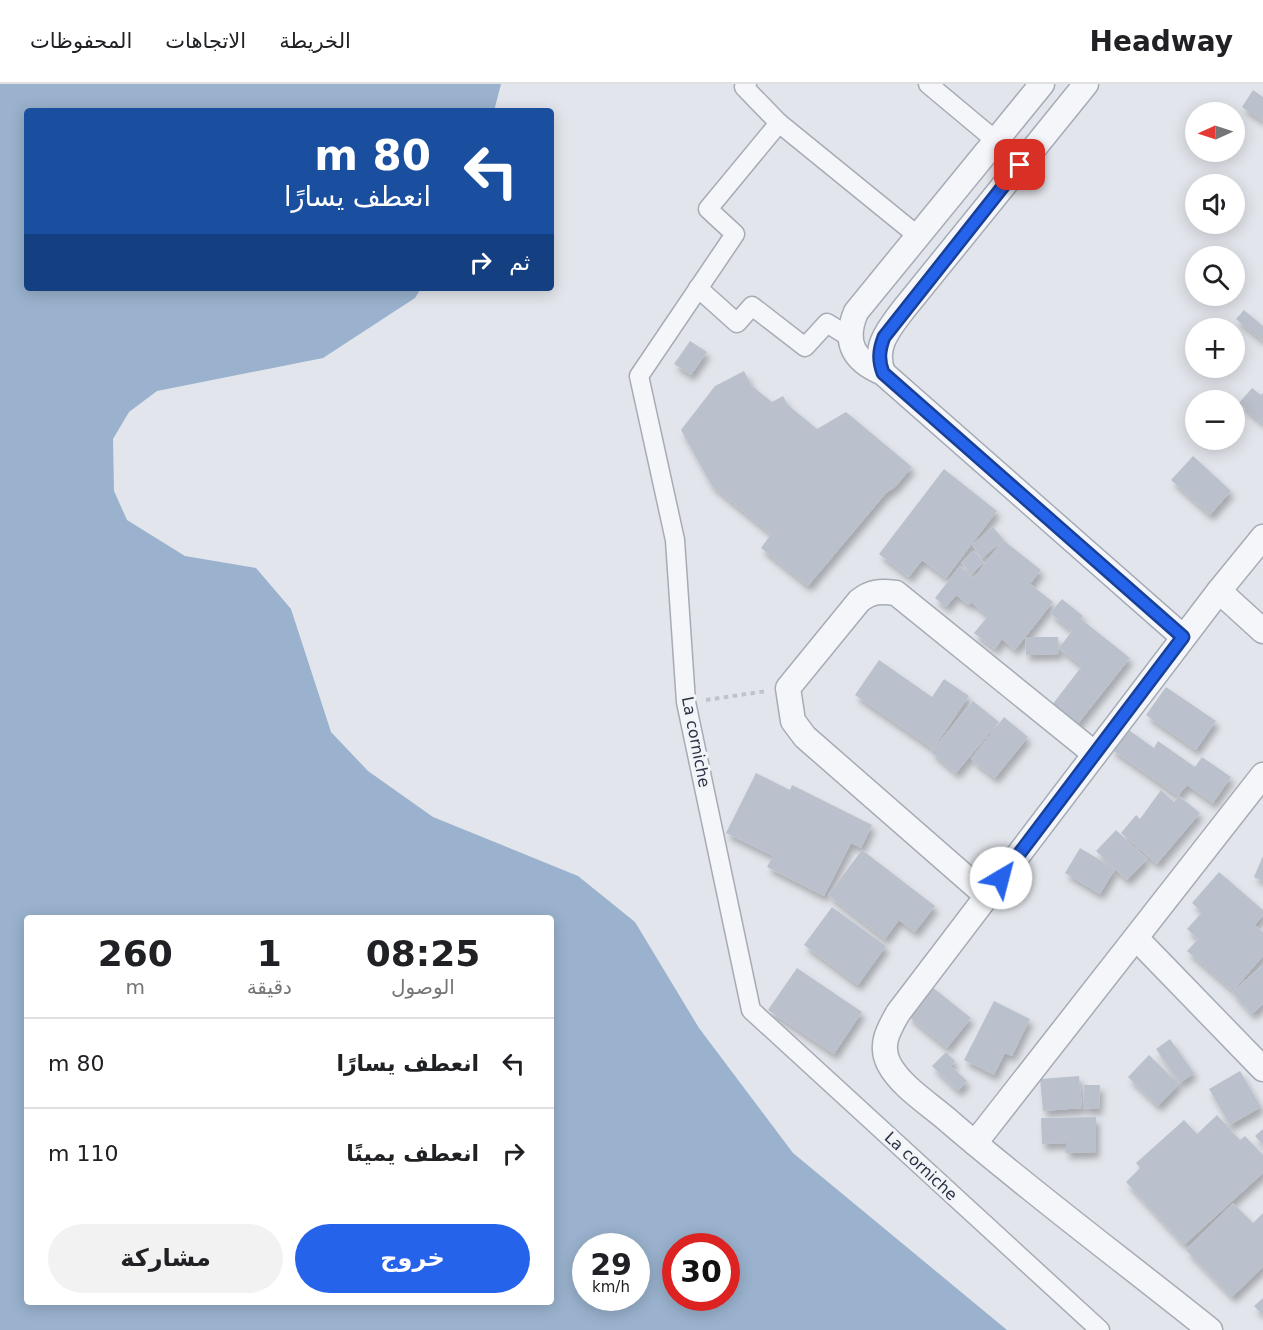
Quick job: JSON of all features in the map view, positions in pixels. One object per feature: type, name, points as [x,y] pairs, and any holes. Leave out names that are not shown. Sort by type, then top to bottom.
[{"type":"street","points":[[747,84],[744,87],[779,123],[918,236]]},
{"type":"street","points":[[928,84],[995,140]]},
{"type":"street","points":[[1042,84],[856,312],[851,338],[857,357],[863,365],[883,373],[1183,637]]},
{"type":"street","points":[[883,373],[879,360],[881,344],[903,310],[1086,84]]},
{"type":"street","name":"La corniche","points":[[779,123],[708,209],[735,234],[639,376],[675,540],[686,702],[751,1010],[1100,1330]]},
{"type":"street","points":[[698,288],[737,322],[752,306],[805,347],[827,323],[851,338]]},
{"type":"street","points":[[1210,1330],[975,1143],[898,1077],[888,1062],[884,1048],[886,1035],[898,1013],[1183,637],[1263,537]]},
{"type":"street","points":[[987,896],[805,737],[793,721],[788,688],[867,594],[880,590],[897,593],[1095,754]]},
{"type":"street","points":[[1219,591],[1263,631]]},
{"type":"street","points":[[975,1143],[1263,775]]},
{"type":"street","points":[[1136,938],[1263,1069]]},
{"type":"path","points":[[686,702],[788,688]]},
{"type":"water","points":[[0,84],[501,84],[495,108],[24,108],[24,291],[419,291],[415,298],[323,358],[157,391],[129,412],[113,439],[114,491],[127,520],[185,556],[256,568],[291,609],[331,732],[368,771],[433,817],[578,876],[635,922],[699,1028],[793,1153],[1007,1330],[0,1330]]},
{"type":"building","points":[[1253,90],[1263,97],[1263,121],[1245,109],[1245,102]]},
{"type":"building","points":[[1244,310],[1263,326],[1263,341],[1245,326],[1245,318],[1237,318]]},
{"type":"building","points":[[690,341],[707,352],[691,375],[674,364]]},
{"type":"building","points":[[744,371],[752,386],[772,402],[783,396],[788,405],[817,429],[846,412],[912,467],[895,487],[886,493],[808,586],[761,548],[771,534],[712,486],[681,430],[715,386]]},
{"type":"building","points":[[1252,388],[1261,395],[1263,393],[1263,424],[1245,408],[1245,396]]},
{"type":"building","points":[[1193,456],[1231,491],[1210,515],[1171,480]]},
{"type":"building","points":[[944,469],[997,511],[946,578],[922,560],[909,577],[879,554]]},
{"type":"building","points":[[993,527],[1004,540],[982,558],[972,545]]},
{"type":"building","points":[[1003,540],[1041,570],[1030,584],[1053,602],[1015,650],[1002,639],[995,649],[974,633],[988,616],[971,602],[969,605],[956,595],[946,607],[935,598],[960,566],[974,578]]},
{"type":"building","points":[[974,551],[984,562],[972,574],[961,563]]},
{"type":"building","points":[[1062,599],[1083,616],[1081,619],[1130,658],[1077,725],[1052,705],[1082,666],[1059,648],[1072,631],[1050,613]]},
{"type":"building","points":[[1025,637],[1058,637],[1059,654],[1026,655]]},
{"type":"building","points":[[879,660],[932,697],[944,679],[969,696],[933,749],[855,695]]},
{"type":"building","points":[[1166,687],[1216,721],[1196,750],[1146,715]]},
{"type":"building","points":[[973,701],[999,722],[956,773],[931,752]]},
{"type":"building","points":[[1004,717],[1028,737],[995,778],[971,759]]},
{"type":"building","points":[[1126,728],[1154,748],[1158,741],[1195,767],[1202,757],[1231,777],[1213,803],[1187,785],[1178,796],[1111,749]]},
{"type":"building","points":[[756,773],[790,790],[792,785],[872,825],[861,848],[851,843],[824,896],[767,867],[773,856],[726,833]]},
{"type":"building","points":[[1161,790],[1174,802],[1179,796],[1200,813],[1157,864],[1121,833],[1136,815],[1140,819]]},
{"type":"building","points":[[1116,830],[1147,859],[1127,880],[1096,851]]},
{"type":"building","points":[[1080,848],[1115,869],[1100,894],[1065,873]]},
{"type":"building","points":[[862,850],[935,906],[915,932],[899,920],[885,939],[828,895]]},
{"type":"building","points":[[1263,856],[1263,881],[1254,877]]},
{"type":"building","points":[[1219,872],[1263,910],[1263,915],[1255,925],[1263,932],[1263,956],[1233,991],[1187,951],[1198,939],[1187,929],[1202,912],[1192,903]]},
{"type":"building","points":[[832,907],[886,946],[858,985],[804,945]]},
{"type":"building","points":[[1263,965],[1263,1004],[1252,1014],[1232,992]]},
{"type":"building","points":[[797,968],[862,1012],[834,1054],[768,1010]]},
{"type":"building","points":[[931,986],[971,1018],[947,1048],[908,1016]]},
{"type":"building","points":[[994,1001],[1030,1019],[1012,1056],[1005,1053],[994,1075],[964,1060]]},
{"type":"building","points":[[1170,1039],[1194,1073],[1180,1083],[1156,1049]]},
{"type":"building","points":[[946,1052],[955,1061],[951,1066],[967,1081],[958,1091],[932,1066]]},
{"type":"building","points":[[1149,1055],[1179,1084],[1158,1106],[1128,1077]]},
{"type":"building","points":[[1240,1071],[1261,1107],[1230,1125],[1209,1089]]},
{"type":"building","points":[[1079,1076],[1082,1108],[1043,1111],[1040,1079]]},
{"type":"building","points":[[1084,1085],[1100,1085],[1099,1109],[1083,1108]]},
{"type":"building","points":[[1217,1115],[1240,1140],[1245,1136],[1263,1155],[1263,1173],[1184,1245],[1126,1182],[1140,1168],[1136,1163],[1184,1120],[1197,1134]]},
{"type":"building","points":[[1096,1117],[1096,1152],[1066,1153],[1066,1143],[1042,1144],[1041,1118]]},
{"type":"building","points":[[1263,1129],[1263,1145],[1255,1136]]},
{"type":"building","points":[[1233,1203],[1253,1223],[1263,1213],[1263,1267],[1232,1297],[1186,1250]]},
{"type":"building","points":[[1263,1298],[1263,1315],[1254,1306]]},
{"type":"route","points":[[1001,878],[1183,637],[883,373],[880,367],[879,352],[884,337],[903,310],[1020,165]]}]
